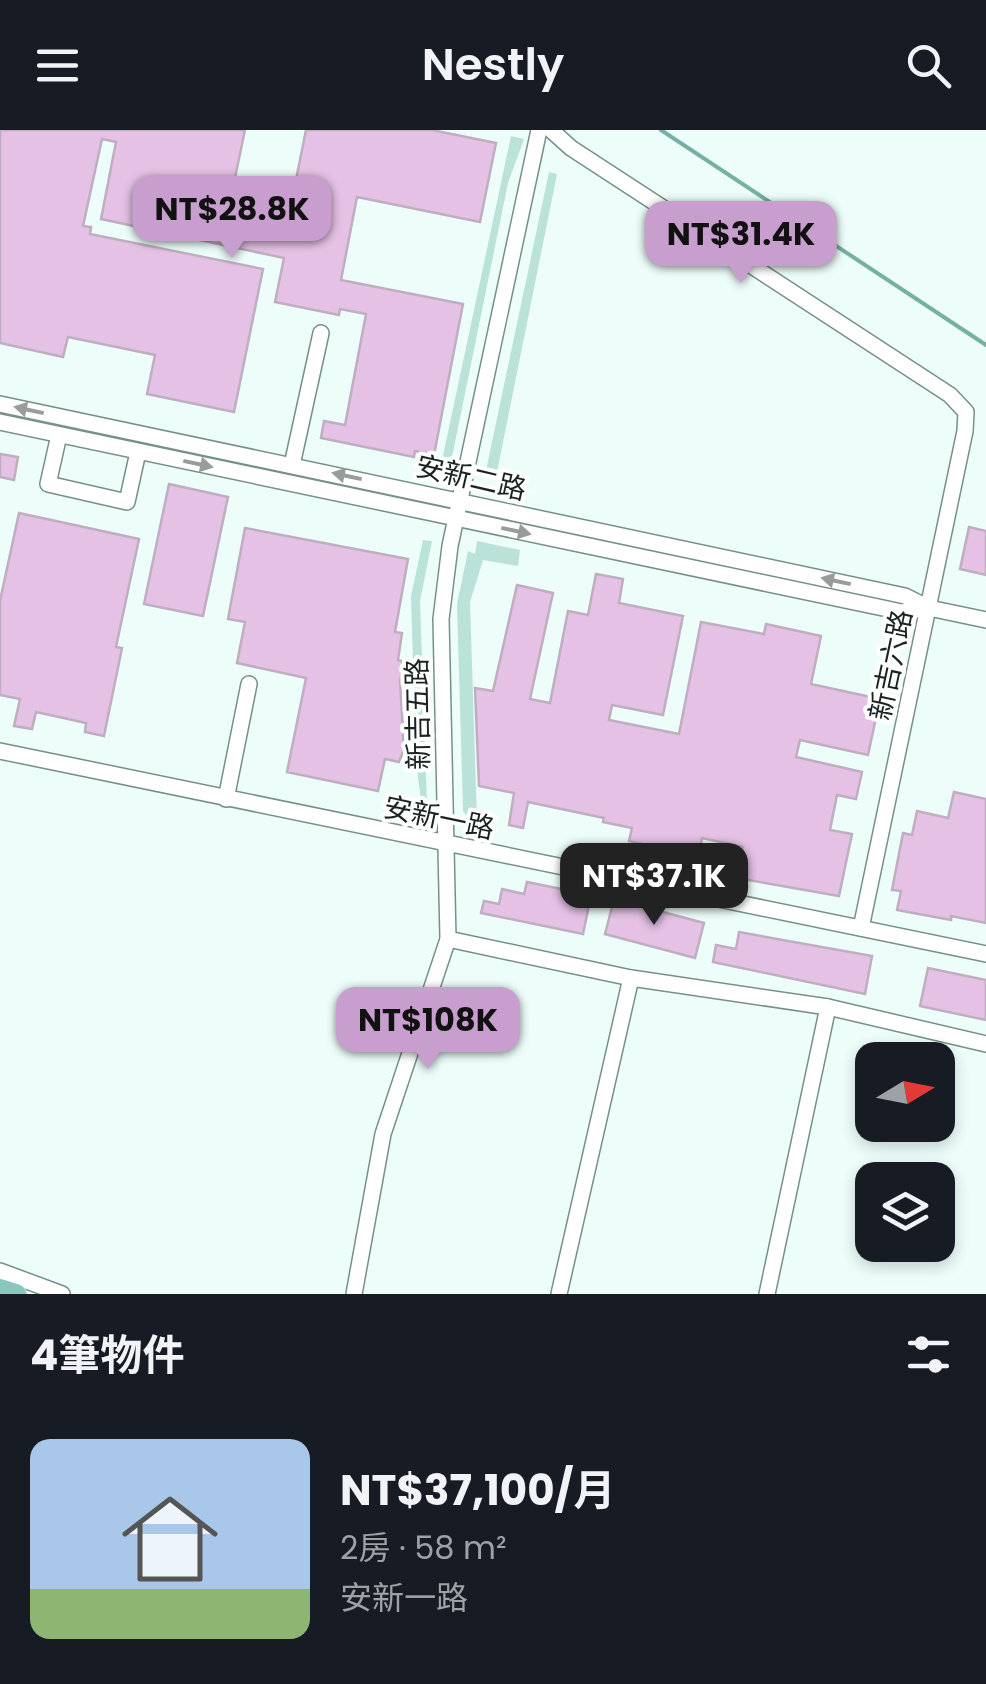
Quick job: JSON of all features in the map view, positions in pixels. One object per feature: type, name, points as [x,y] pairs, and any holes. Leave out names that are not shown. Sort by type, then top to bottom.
[{"type":"main road","points":[[0,1289],[16,1294]]},
{"type":"street","name":"新吉五路","points":[[354,1294],[383,1134],[448,939],[440,619],[456,519],[539,130]]},
{"type":"street","name":"新吉六路","points":[[551,130],[571,148],[950,395],[966,412],[861,928]]},
{"type":"street","points":[[292,465],[321,333]]},
{"type":"street","name":"安新二路","points":[[0,404],[904,596],[929,608],[986,620]]},
{"type":"street","name":"安新二路","points":[[0,422],[902,612],[929,608]]},
{"type":"street","points":[[59,435],[48,484],[128,502],[138,452]]},
{"type":"street","points":[[226,799],[249,684]]},
{"type":"street","name":"安新一路","points":[[0,752],[986,954]]},
{"type":"street","points":[[448,939],[631,978],[828,1006],[986,1044]]},
{"type":"street","points":[[559,1294],[631,978]]},
{"type":"street","points":[[767,1294],[828,1006]]},
{"type":"street","points":[[0,1272],[62,1294]]},
{"type":"green space","points":[[511,136],[524,139],[508,183],[450,467],[441,465]]},
{"type":"green space","points":[[549,172],[557,174],[496,477],[485,475]]},
{"type":"green space","points":[[423,540],[432,541],[420,601],[427,806],[422,808],[416,762],[411,596]]},
{"type":"green space","points":[[477,541],[520,550],[518,566],[483,560],[470,602],[477,819],[479,824],[495,828],[493,836],[472,830],[463,811],[457,604],[468,551],[475,554]]},
{"type":"building","points":[[0,130],[245,130],[228,211],[287,224],[306,130],[432,130],[496,143],[480,222],[357,197],[341,280],[463,304],[434,455],[415,451],[414,457],[321,438],[324,421],[345,425],[366,314],[340,309],[339,315],[275,302],[284,258],[101,219],[116,142],[102,139],[83,226],[91,227],[90,234],[263,269],[234,412],[147,394],[155,355],[68,337],[63,357],[0,343]]},
{"type":"building","points":[[0,454],[18,457],[14,480],[0,477]]},
{"type":"building","points":[[169,484],[228,497],[203,616],[144,604]]},
{"type":"building","points":[[19,513],[139,539],[116,647],[122,648],[104,736],[85,732],[86,723],[36,712],[32,729],[14,726],[20,699],[0,695],[0,601]]},
{"type":"building","points":[[969,527],[986,531],[986,575],[960,569]]},
{"type":"building","points":[[245,528],[408,559],[395,632],[402,633],[398,660],[405,662],[400,680],[404,749],[399,762],[385,759],[378,791],[287,772],[306,678],[237,663],[245,622],[228,619]]},
{"type":"building","points":[[596,574],[623,579],[619,603],[683,616],[663,715],[612,705],[609,720],[679,734],[701,622],[764,634],[766,624],[821,636],[811,684],[880,699],[868,755],[800,740],[796,757],[862,772],[856,799],[837,795],[830,830],[852,834],[839,896],[737,878],[743,847],[702,838],[697,864],[654,855],[656,847],[629,841],[632,828],[528,802],[523,828],[509,825],[514,793],[479,786],[475,688],[493,691],[517,585],[553,593],[530,699],[550,703],[568,611],[588,615]]},
{"type":"building","points":[[954,792],[986,799],[986,923],[897,910],[901,891],[892,890],[903,833],[912,835],[917,811],[948,818]]},
{"type":"building","points":[[527,882],[591,895],[583,934],[481,913],[484,901],[499,904],[502,889],[524,894]]},
{"type":"building","points":[[614,899],[704,923],[695,958],[605,934]]},
{"type":"building","points":[[739,932],[872,956],[865,994],[713,962],[716,945],[736,949]]},
{"type":"building","points":[[928,968],[986,980],[986,1020],[920,1006]]},
{"type":"waterway","points":[[661,130],[986,345]]}]
